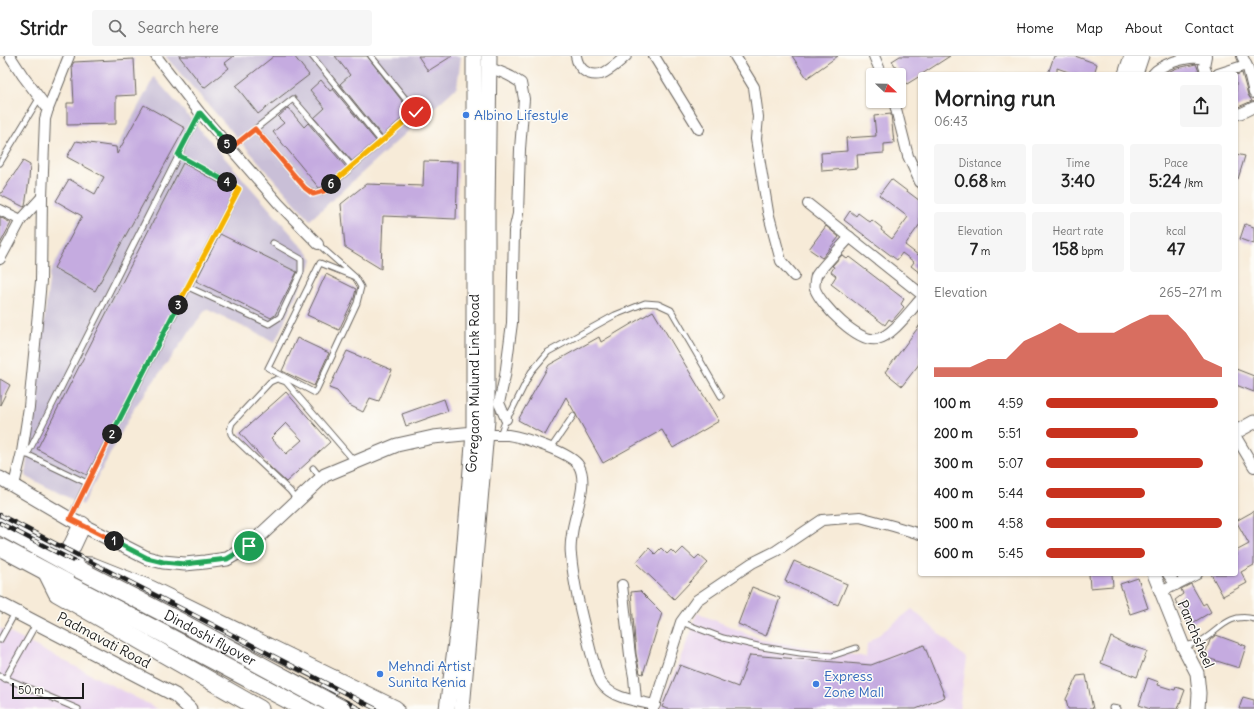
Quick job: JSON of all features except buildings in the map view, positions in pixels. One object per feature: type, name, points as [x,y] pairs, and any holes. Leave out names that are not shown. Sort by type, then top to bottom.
[{"type":"highway","points":[[76,522],[71,565],[92,566],[150,589],[395,709]]},
{"type":"highway","name":"Dindoshi flyover","points":[[0,526],[342,709]]},
{"type":"highway","name":"Dindoshi flyover","points":[[0,547],[305,709]]},
{"type":"highway","points":[[52,575],[57,593],[260,709]]},
{"type":"highway","points":[[319,709],[334,679]]},
{"type":"main road","name":"Goregaon Mulund Link Road","points":[[447,709],[487,434],[473,105],[474,56]]},
{"type":"main road","name":"Goregaon Mulund Link Road","points":[[462,709],[487,434],[488,62]]},
{"type":"main road","points":[[473,105],[488,106]]},
{"type":"street","points":[[10,56],[48,109]]},
{"type":"street","points":[[14,485],[24,454],[41,281],[45,120],[69,56]]},
{"type":"street","points":[[156,56],[200,113],[280,204],[318,244]]},
{"type":"street","points":[[576,56],[577,62],[582,70],[587,73],[600,74],[613,67],[626,56]]},
{"type":"street","points":[[654,56],[699,129]]},
{"type":"street","points":[[735,56],[754,87],[758,117],[756,140],[768,212],[781,261],[794,276]]},
{"type":"street","points":[[874,56],[879,68]]},
{"type":"street","points":[[1126,72],[1131,56]]},
{"type":"street","points":[[1137,72],[1142,56]]},
{"type":"street","points":[[1156,72],[1164,66],[1192,57],[1202,57],[1206,72]]},
{"type":"street","points":[[1222,72],[1244,60],[1254,92]]},
{"type":"street","points":[[488,62],[501,71],[511,75],[521,83],[524,99],[520,148],[518,214],[514,231],[512,323],[505,376],[499,403],[506,419]]},
{"type":"street","points":[[1238,114],[1254,107]]},
{"type":"street","points":[[896,108],[908,156],[918,178]]},
{"type":"street","points":[[0,258],[21,220],[42,197]]},
{"type":"street","points":[[808,204],[918,291]]},
{"type":"street","points":[[0,210],[21,220]]},
{"type":"street","points":[[850,237],[816,275],[815,287],[824,303],[845,324],[862,336],[876,339],[888,335],[918,302]]},
{"type":"street","points":[[1238,431],[1254,422]]},
{"type":"street","points":[[0,478],[76,522],[147,558],[163,562],[185,564],[227,559],[249,546],[325,475],[397,445],[433,437],[487,434],[520,438],[570,457],[579,465],[583,475],[583,484],[572,532],[570,553],[575,586],[594,664],[601,684],[610,691],[620,696],[654,707],[682,622],[697,600],[752,563],[776,551],[822,520],[860,517],[918,533]]},
{"type":"street","points":[[1238,440],[1254,467]]},
{"type":"street","name":"Panchsheel","points":[[1155,576],[1183,646],[1197,673],[1199,693],[1198,709]]},
{"type":"street","points":[[1169,576],[1176,585]]},
{"type":"street","points":[[1161,592],[1193,576]]},
{"type":"street","points":[[622,585],[636,700]]},
{"type":"street","name":"Padmavati Road","points":[[0,604],[175,695],[190,709]]},
{"type":"lane","points":[[312,56],[381,141]]},
{"type":"lane","points":[[255,129],[305,188],[313,194],[324,191],[416,112],[371,56]]},
{"type":"lane","points":[[0,163],[40,97]]},
{"type":"lane","points":[[231,148],[294,99],[352,167]]},
{"type":"lane","points":[[87,483],[24,454],[200,113]]},
{"type":"lane","points":[[76,522],[87,483],[239,189],[178,155]]},
{"type":"lane","points":[[188,287],[269,324],[280,317],[301,272],[301,259],[273,243]]},
{"type":"lane","points":[[318,244],[355,277],[361,288],[360,296],[315,393],[268,368],[320,263],[355,277]]},
{"type":"lane","points":[[487,434],[506,419],[531,372],[548,352],[615,315],[645,303],[658,304],[671,310],[721,396]]},
{"type":"lane","points":[[297,500],[290,490],[230,433],[232,423],[274,379],[286,382],[355,462]]},
{"type":"lane","points":[[550,449],[573,416]]},
{"type":"lane","points":[[313,468],[321,478]]},
{"type":"lane","points":[[0,640],[16,612]]},
{"type":"lane","points":[[1183,646],[1198,642],[1236,617],[1254,619]]},
{"type":"lane","points":[[682,622],[723,638],[762,647],[800,653],[832,656],[856,648]]},
{"type":"lane","points":[[37,623],[3,677],[78,709]]},
{"type":"shaded area","points":[[165,56],[461,56],[457,87],[310,220]]},
{"type":"shaded area","points":[[154,77],[313,259],[275,342],[206,309],[135,407],[83,505],[25,476],[50,273]]},
{"type":"shaded area","name":"Express Zone Mall","points":[[912,609],[967,659],[959,709],[659,709],[692,630],[697,613],[763,640],[866,657],[867,644]]},
{"type":"shaded area","points":[[0,628],[158,709],[0,709]]},
{"type":"railway","points":[[0,515],[376,709]]},
{"type":"railway","points":[[0,523],[360,709]]},
{"type":"place","name":"Albino Lifestyle","points":[[466,115]]},
{"type":"place","name":"Mehndi Artist Sunita Kenia","points":[[380,674]]},
{"type":"place","name":"Express Zone Mall","points":[[816,684]]},
{"type":"route","points":[[249,546],[227,559],[185,564],[163,562],[147,558],[70,519],[87,483],[239,189],[178,155],[200,113],[231,148],[255,129],[305,188],[313,194],[324,191],[416,112]]}]
